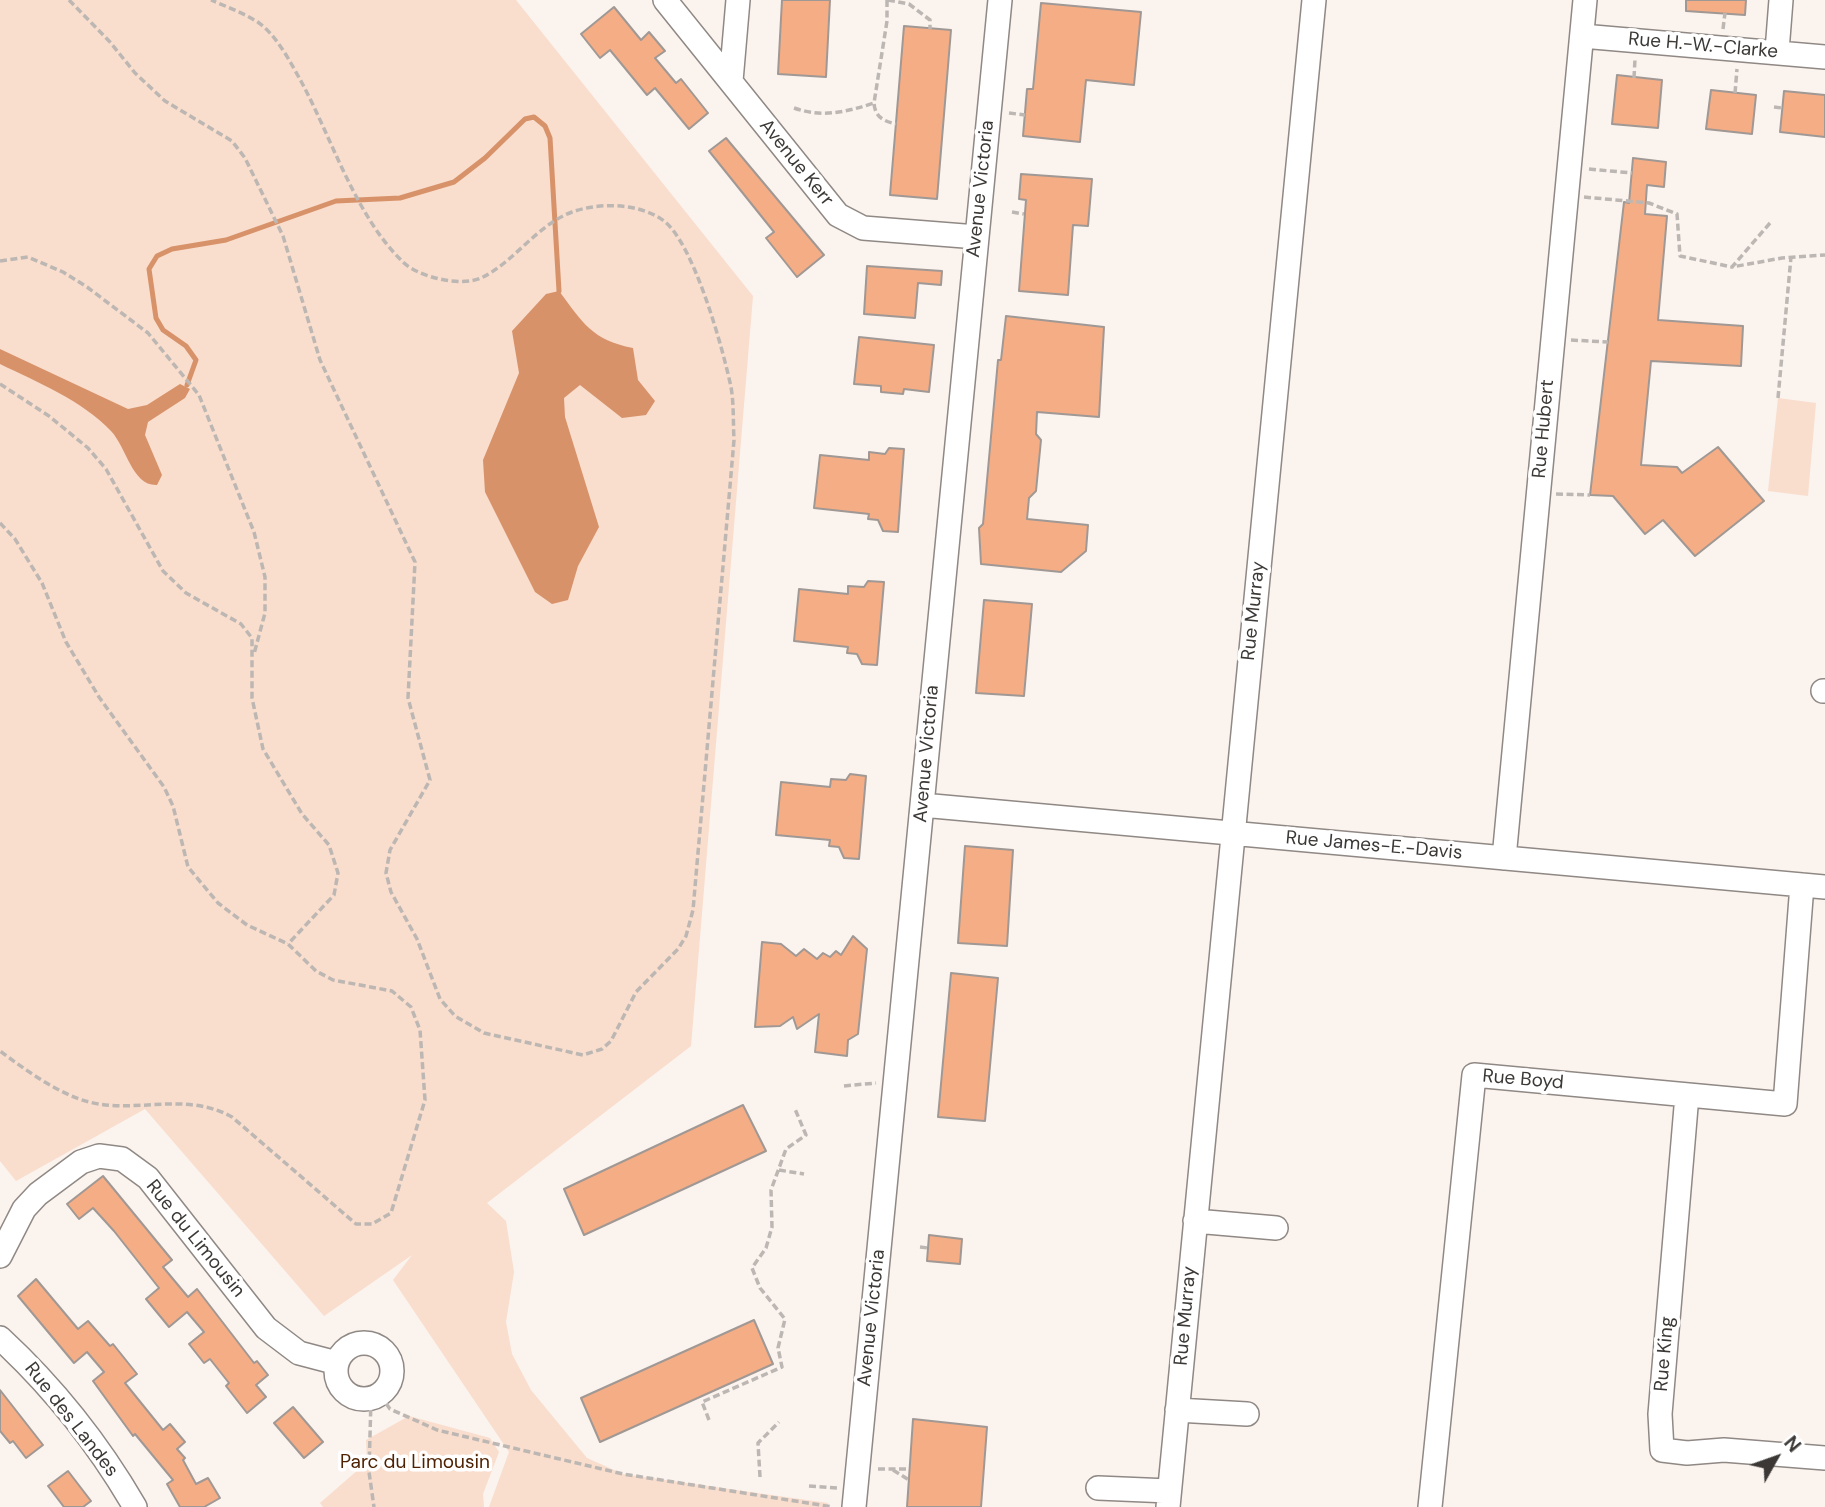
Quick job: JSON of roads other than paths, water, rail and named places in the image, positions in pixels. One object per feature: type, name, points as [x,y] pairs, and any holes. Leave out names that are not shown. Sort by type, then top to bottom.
[{"type":"street","name":"Avenue Kerr","points":[[665,0],[838,215],[863,228],[976,237]]},
{"type":"street","points":[[731,81],[738,0]]},
{"type":"street","name":"Avenue Victoria","points":[[856,1488],[1000,0]]},
{"type":"street","name":"Rue Murray","points":[[1098,1488],[1169,1499],[1314,0]]},
{"type":"street","name":"Rue Hubert","points":[[1504,858],[1585,0]]},
{"type":"street","points":[[1777,51],[1781,0]]},
{"type":"street","name":"Rue H.-W.-Clarke","points":[[1582,36],[1825,57]]},
{"type":"street","name":"Rue James-E.-Davis","points":[[922,805],[1825,887]]},
{"type":"street","name":"Rue Boyd","points":[[1430,1507],[1474,1075],[1785,1104],[1802,885]]},
{"type":"street","name":"Rue King","points":[[1687,1095],[1660,1414],[1662,1450],[1687,1453],[1724,1450],[1825,1458]]},
{"type":"street","name":"Rue du Limousin","points":[[0,1256],[24,1209],[38,1194],[81,1162],[99,1156],[122,1159],[148,1178],[266,1328],[299,1353],[337,1363]]},
{"type":"street","points":[[1195,1221],[1276,1228]]},
{"type":"street","name":"Rue des Landes","points":[[0,1338],[26,1362],[105,1456],[135,1507]]},
{"type":"street","points":[[363,1342],[380,1348],[391,1362],[393,1370],[387,1388],[375,1397],[352,1397],[338,1383],[337,1363],[346,1349],[363,1342]]},
{"type":"street","points":[[1177,1410],[1247,1414]]},
{"type":"waterway","points":[[187,385],[196,360],[186,346],[163,330],[156,318],[149,269],[157,256],[172,249],[226,240],[336,201],[400,198],[454,182],[485,158],[525,119],[534,117],[545,126],[550,138],[559,291]]},
{"type":"park label","name":"Parc du Limousin","points":[[415,1463]]}]
